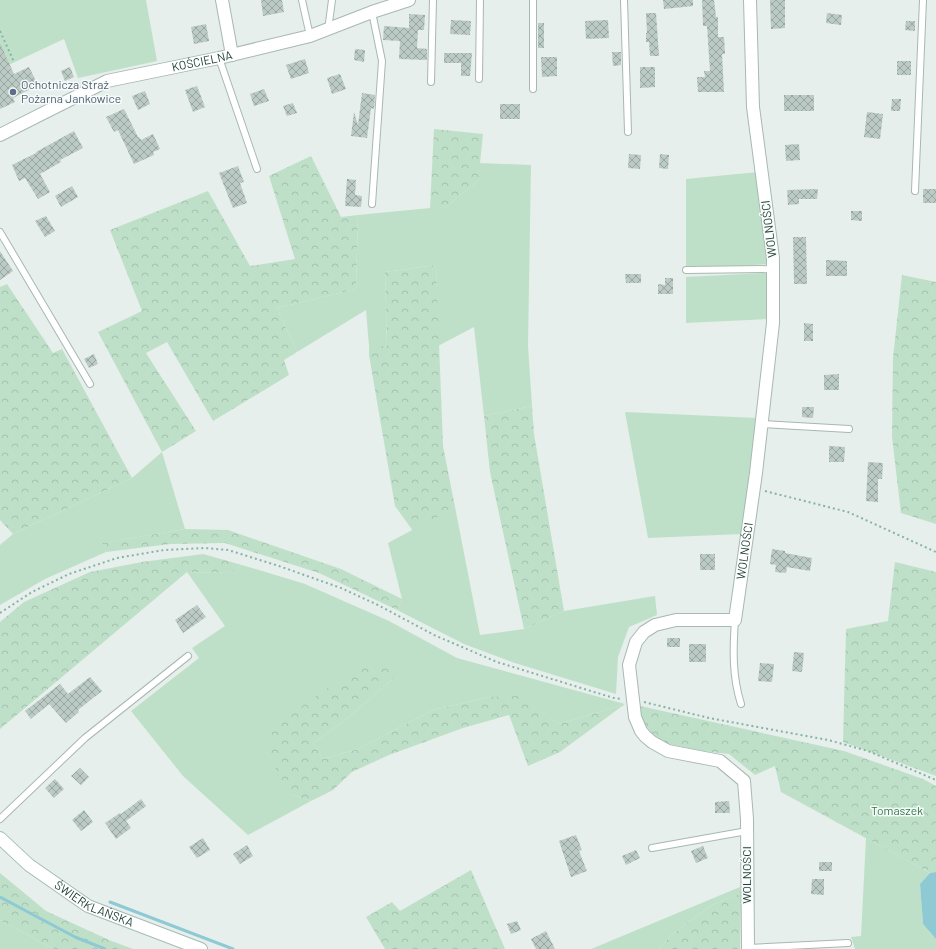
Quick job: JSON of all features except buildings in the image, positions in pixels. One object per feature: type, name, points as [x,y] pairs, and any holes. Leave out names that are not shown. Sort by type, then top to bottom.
[{"type":"street","points":[[222,0],[232,55]]},
{"type":"street","name":"KOŚCIELNA","points":[[0,135],[107,81],[219,58],[310,36],[328,31],[372,12],[409,0]]},
{"type":"street","name":"WOLNOŚCI","points":[[748,949],[747,830],[744,781],[720,761],[668,750],[652,742],[645,736],[638,724],[632,700],[629,665],[636,642],[644,632],[655,625],[668,621],[735,620],[754,488],[773,323],[773,258],[753,108],[750,0]]},
{"type":"street","name":"ŚWIERKLAŃSKA","points":[[0,838],[29,865],[88,906],[201,949]]},
{"type":"lane","points":[[302,0],[310,36]]},
{"type":"lane","points":[[328,31],[332,0]]},
{"type":"lane","points":[[431,82],[433,0]]},
{"type":"lane","points":[[479,79],[480,0]]},
{"type":"lane","points":[[533,0],[533,89]]},
{"type":"lane","points":[[624,0],[628,132]]},
{"type":"lane","points":[[915,192],[923,0]]},
{"type":"lane","points":[[372,12],[382,61],[372,204]]},
{"type":"lane","points":[[219,58],[257,170]]},
{"type":"lane","points":[[0,232],[90,384]]},
{"type":"lane","points":[[686,270],[773,269]]},
{"type":"lane","points":[[762,424],[849,429]]},
{"type":"lane","points":[[735,620],[734,666],[736,689],[741,704]]},
{"type":"lane","points":[[0,819],[85,738],[188,656]]},
{"type":"lane","points":[[652,848],[747,830]]},
{"type":"lane","points":[[748,949],[848,943]]},
{"type":"path","points":[[0,31],[14,62]]},
{"type":"path","points":[[754,488],[848,512],[936,552]]},
{"type":"path","points":[[0,613],[32,592],[70,574],[117,558],[164,550],[204,548],[228,550],[280,566],[341,588],[378,605],[434,635],[497,662],[614,698],[652,703],[708,718],[828,740],[868,751],[936,780]]},
{"type":"green space","points":[[0,0],[146,0],[157,61],[78,78],[64,39],[0,69]]},
{"type":"green space","points":[[434,129],[483,134],[480,179],[445,208],[430,208]]},
{"type":"green space","points":[[311,156],[341,217],[358,215],[356,289],[277,308],[297,352],[284,360],[289,375],[213,421],[167,342],[146,353],[196,431],[162,452],[98,332],[142,311],[110,230],[208,191],[250,266],[295,259],[269,176]]},
{"type":"green space","points":[[480,163],[531,165],[528,346],[532,406],[484,416],[474,327],[438,346],[436,265],[385,272],[387,347],[369,346],[366,310],[297,352],[277,308],[356,289],[358,215],[430,208],[445,208],[480,179]]},
{"type":"green space","points":[[758,172],[768,264],[686,270],[686,179]]},
{"type":"green space","points":[[436,265],[443,446],[455,507],[413,531],[395,506],[369,355],[369,346],[387,346],[385,272]]},
{"type":"green space","points":[[766,273],[767,319],[686,323],[686,277]]},
{"type":"green space","points":[[902,275],[936,282],[936,524],[901,513],[892,437],[893,358]]},
{"type":"green space","points":[[7,284],[53,353],[62,349],[132,478],[13,534],[0,520],[0,287]]},
{"type":"green space","points":[[532,406],[534,434],[564,611],[524,629],[490,472],[484,416]]},
{"type":"green space","points":[[625,412],[757,418],[742,534],[648,538]]},
{"type":"green space","points":[[162,452],[185,529],[103,543],[106,552],[45,579],[0,605],[0,545],[13,534],[132,478]]},
{"type":"green space","points":[[455,507],[480,635],[524,629],[564,611],[655,596],[657,615],[629,627],[618,657],[616,694],[515,663],[464,644],[397,610],[402,599],[388,543]]},
{"type":"green space","points":[[185,529],[228,530],[341,569],[402,599],[397,610],[319,573],[225,543],[170,544],[106,552],[102,543]]},
{"type":"green space","points":[[203,554],[242,565],[229,573],[187,572],[0,729],[0,622],[24,602],[90,572],[142,562]]},
{"type":"green space","points":[[895,562],[936,572],[936,776],[843,742],[846,629],[888,621]]},
{"type":"green space","points":[[242,565],[305,584],[389,621],[457,658],[625,704],[559,724],[518,697],[490,697],[433,710],[358,749],[323,759],[313,743],[343,722],[395,677],[302,706],[290,794],[311,801],[248,835],[183,776],[131,711],[199,658],[192,648],[225,626],[187,572],[228,573]]},
{"type":"green space","points":[[387,663],[395,677],[343,722],[313,743],[323,759],[358,749],[433,710],[490,697],[518,696],[559,724],[625,704],[560,752],[528,766],[509,715],[463,728],[389,755],[352,772],[333,790],[311,801],[290,794],[269,756],[272,727],[354,670]]},
{"type":"green space","name":"Tomaszek","points":[[640,706],[844,751],[923,779],[936,786],[936,872],[930,873],[781,792],[775,766],[755,775],[729,754],[703,751],[659,742],[642,721]]},
{"type":"green space","points":[[866,838],[930,873],[920,884],[923,924],[936,939],[936,949],[855,949],[851,937],[861,936]]},
{"type":"green space","points":[[471,870],[505,949],[385,949],[366,917],[392,902],[400,911]]},
{"type":"green space","points":[[0,873],[46,911],[109,940],[133,949],[54,949],[0,920]]},
{"type":"green space","points":[[740,887],[741,893],[712,905],[670,936],[659,949],[591,949]]},
{"type":"green space","points":[[741,893],[740,949],[659,949],[670,936],[712,905]]},
{"type":"green space","points":[[0,920],[54,949],[0,949]]},
{"type":"water","points":[[936,872],[936,939],[923,924],[920,884],[930,873]]},
{"type":"waterway","points":[[0,897],[75,937],[105,949]]},
{"type":"waterway","points":[[110,902],[233,949]]},
{"type":"place","name":"Ochotnicza Straż Pożarna Jankowice","points":[[13,92]]}]
